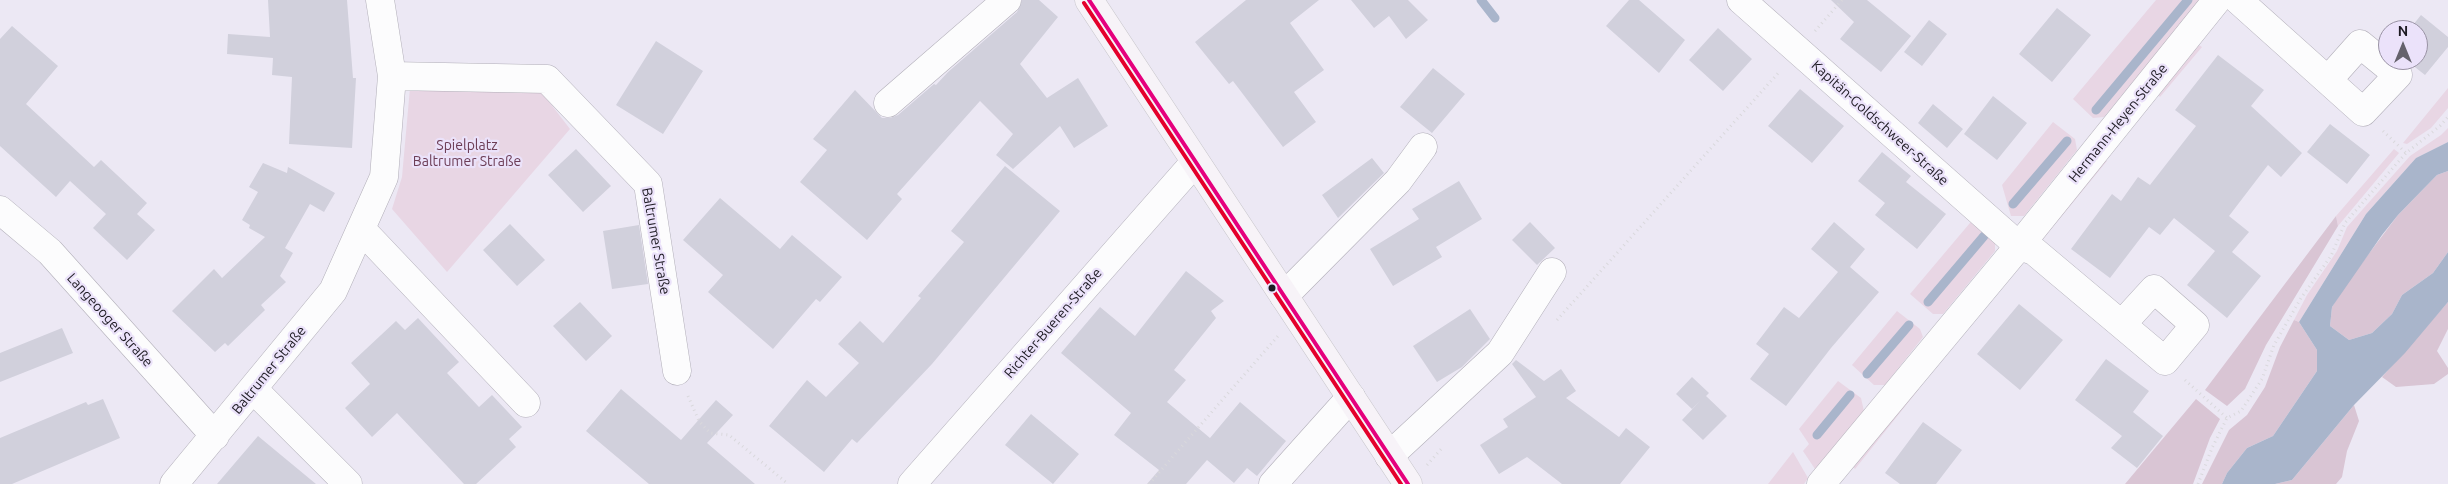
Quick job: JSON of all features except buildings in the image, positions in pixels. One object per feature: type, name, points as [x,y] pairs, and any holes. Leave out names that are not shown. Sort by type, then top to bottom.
[{"type":"main road","points":[[1089,0],[1390,456],[1416,476]]},
{"type":"street","name":"Baltrumer Straße","points":[[174,484],[333,291],[384,177],[392,76],[380,0]]},
{"type":"street","points":[[888,103],[1007,0]]},
{"type":"street","name":"Kapitän-Goldschweer-Straße","points":[[1741,0],[2019,246]]},
{"type":"street","name":"Hermann-Heyen-Straße","points":[[1821,484],[2019,246],[2217,0]]},
{"type":"street","points":[[2238,0],[2328,80]]},
{"type":"street","name":"Baltrumer Straße","points":[[392,76],[547,79],[642,176],[648,184],[677,372]]},
{"type":"street","points":[[1290,306],[1398,181],[1423,147]]},
{"type":"street","name":"Richter-Bueren-Straße","points":[[912,484],[1195,162]]},
{"type":"street","name":"Langeooger Straße","points":[[0,210],[50,252],[215,436]]},
{"type":"street","points":[[361,229],[526,403]]},
{"type":"street","points":[[2019,246],[2034,251],[2166,361],[2195,325],[2154,289],[2122,324]]},
{"type":"street","points":[[1390,456],[1500,353],[1552,272]]},
{"type":"street","points":[[253,389],[348,484]]},
{"type":"street","points":[[1273,484],[1351,397]]},
{"type":"path","points":[[1556,321],[1842,0]]},
{"type":"path","points":[[2198,484],[2212,448],[2227,418],[2241,411],[2262,379],[2274,345],[2301,298],[2331,256],[2345,223],[2406,153],[2440,126],[2448,117]]},
{"type":"path","points":[[1149,484],[1290,306]]},
{"type":"path","points":[[2166,361],[2227,418]]},
{"type":"path","points":[[677,372],[699,421],[710,433],[729,435],[788,484]]},
{"type":"path","points":[[1416,476],[1444,446]]},
{"type":"green space","points":[[2156,0],[2201,0],[2104,117],[2093,118],[2073,99]]},
{"type":"green space","points":[[2197,44],[2202,47],[2160,97],[2156,93]]},
{"type":"green space","name":"Spielplatz Baltrumer Straße","points":[[410,88],[540,90],[570,129],[447,272],[392,209],[402,177]]},
{"type":"green space","points":[[2448,88],[2448,108],[2431,128],[2407,144],[2403,143]]},
{"type":"green space","points":[[2053,122],[2075,139],[2077,150],[2024,216],[2011,216],[2002,185]]},
{"type":"green space","points":[[2448,128],[2448,142],[2416,158],[2366,214],[2299,322],[2294,320],[2307,295],[2337,251],[2347,227],[2410,156]]},
{"type":"green space","points":[[2394,149],[2399,153],[2338,226],[2336,216]]},
{"type":"green space","points":[[2102,158],[2107,161],[2043,239],[2043,228]]},
{"type":"green space","points":[[1975,217],[1995,231],[1995,251],[1943,314],[1933,314],[1910,294]]},
{"type":"green space","points":[[1897,311],[1920,329],[1923,337],[1885,385],[1874,385],[1852,365]]},
{"type":"green space","points":[[1838,381],[1861,398],[1864,411],[1815,469],[1803,451],[1809,444],[1799,429]]},
{"type":"green space","points":[[1914,386],[1919,389],[1855,469],[1850,464]]},
{"type":"green space","points":[[1793,452],[1808,478],[1804,484],[1768,484]]},
{"type":"shaded area","points":[[2448,171],[2448,252],[2433,273],[2402,295],[2392,314],[2372,333],[2349,340],[2330,326],[2332,307],[2346,284],[2398,215],[2437,175]]},
{"type":"shaded area","points":[[2336,216],[2338,226],[2266,345],[2245,389],[2227,406],[2205,390]]},
{"type":"shaded area","points":[[2448,302],[2448,329],[2437,351],[2448,368],[2448,374],[2434,384],[2396,387],[2382,377]]},
{"type":"shaded area","points":[[2294,320],[2299,322],[2317,350],[2317,371],[2273,436],[2247,448],[2227,473],[2222,484],[2202,484],[2229,430],[2247,415],[2265,387],[2280,347]]},
{"type":"shaded area","points":[[2196,399],[2220,419],[2210,438],[2193,484],[2125,484]]},
{"type":"shaded area","points":[[2354,405],[2359,421],[2347,451],[2342,477],[2336,484],[2275,484],[2292,480]]},
{"type":"water","points":[[2448,142],[2448,171],[2437,175],[2398,215],[2382,235],[2332,307],[2330,326],[2349,340],[2372,333],[2392,314],[2402,295],[2433,273],[2448,252],[2448,302],[2405,353],[2354,405],[2292,480],[2275,484],[2222,484],[2227,473],[2247,448],[2273,436],[2317,371],[2317,350],[2299,322],[2366,214],[2416,158]]},
{"type":"waterway","points":[[1481,0],[1495,18]]},
{"type":"waterway","points":[[2096,110],[2188,0]]},
{"type":"waterway","points":[[2013,204],[2067,141]]},
{"type":"waterway","points":[[1928,302],[1984,236]]},
{"type":"waterway","points":[[1867,374],[1909,325]]},
{"type":"waterway","points":[[1817,435],[1850,395]]},
{"type":"transit line","points":[[1089,0],[1408,484]]},
{"type":"transit line","points":[[1084,3],[1401,484]]}]
